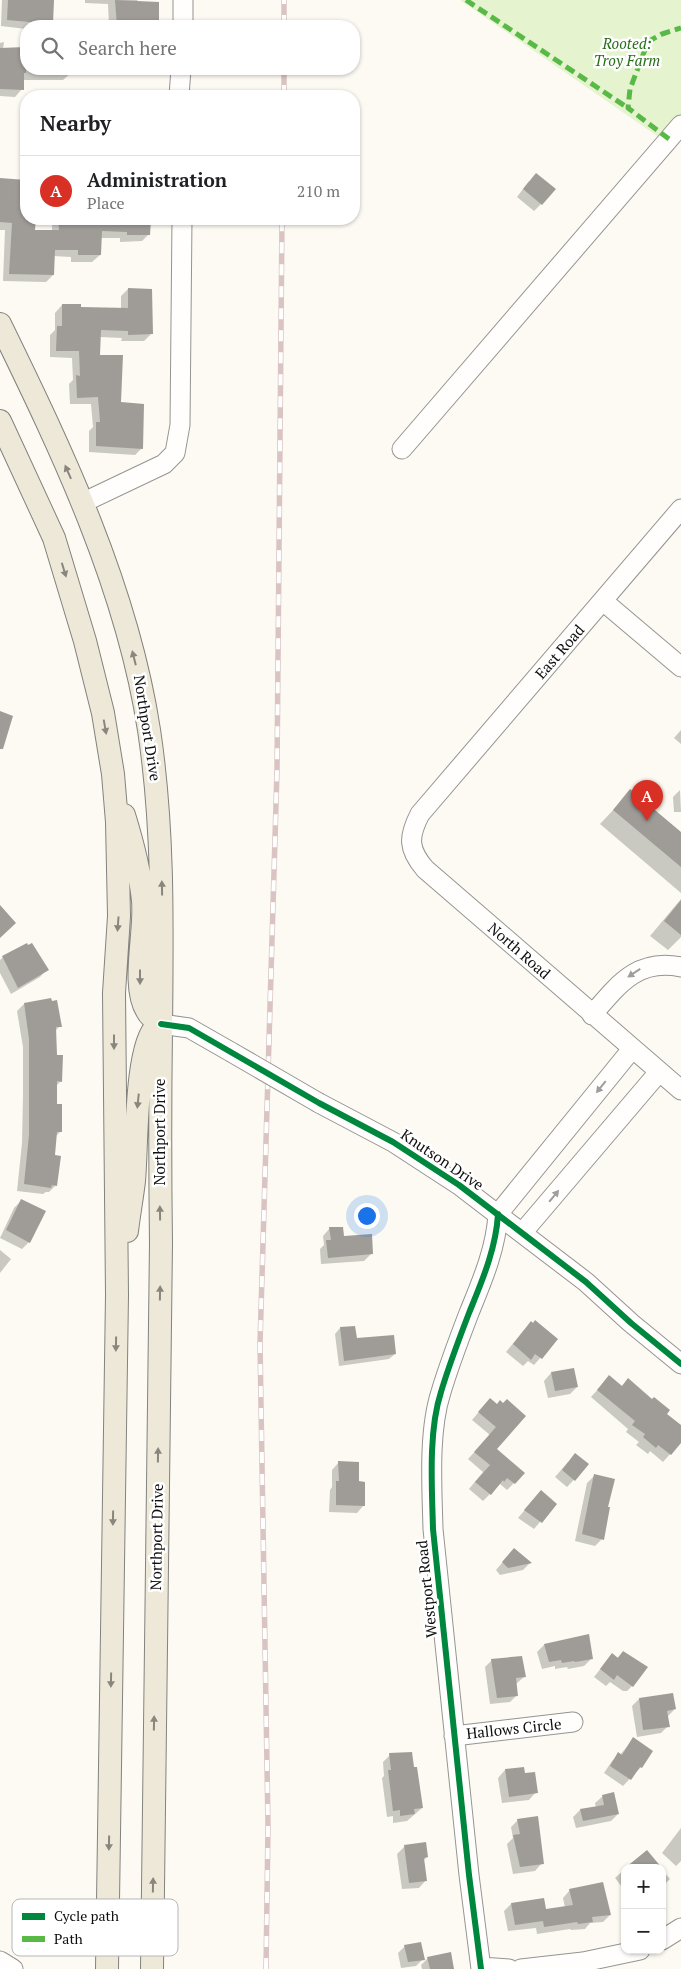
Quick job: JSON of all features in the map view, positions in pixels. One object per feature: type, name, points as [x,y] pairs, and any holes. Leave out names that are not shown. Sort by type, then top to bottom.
[{"type":"main road","name":"Northport Drive","points":[[0,324],[82,503],[124,616],[137,667],[149,728],[158,792],[161,873],[161,1244],[153,1899]]},
{"type":"main road","points":[[0,421],[54,538],[85,641],[102,712],[113,774],[117,822],[119,916],[114,993],[117,1295],[108,1899]]},
{"type":"main road","points":[[113,774],[139,866],[143,904],[140,980],[142,996],[147,1012],[161,1024],[154,1028],[150,1034],[140,1081],[134,1181],[117,1295]]},
{"type":"main road","points":[[107,1956],[107,1969]]},
{"type":"main road","name":"Northport Drive","points":[[152,1956],[152,1969]]},
{"type":"street","points":[[183,0],[183,20]]},
{"type":"street","points":[[179,90],[181,75]]},
{"type":"street","points":[[402,449],[681,125]]},
{"type":"street","points":[[82,503],[164,464],[175,453],[180,425],[182,225]]},
{"type":"street","name":"East Road","points":[[438,793],[681,509]]},
{"type":"street","points":[[603,601],[681,667]]},
{"type":"street","name":"North Road","points":[[438,793],[420,814],[411,835],[412,850],[416,860],[438,882],[681,1090]]},
{"type":"street","points":[[592,1015],[615,989],[636,971],[650,966],[667,965],[681,967]]},
{"type":"street","name":"Knutson Drive","points":[[161,1024],[189,1028],[319,1103],[393,1142],[459,1185],[586,1282],[631,1323],[681,1364]]},
{"type":"street","points":[[498,1214],[632,1049]]},
{"type":"street","points":[[522,1233],[659,1072]]},
{"type":"street","name":"Westport Road","points":[[481,1968],[469,1875],[433,1529],[432,1472],[435,1421],[440,1394],[452,1356],[486,1271],[497,1235],[498,1214]]},
{"type":"street","name":"Hallows Circle","points":[[454,1736],[573,1722]]},
{"type":"street","points":[[666,1937],[681,1928]]},
{"type":"street","points":[[521,1969],[584,1962],[621,1954]]},
{"type":"street","points":[[0,1961],[14,1969]]},
{"type":"street","points":[[481,1968],[509,1969]]},
{"type":"green space","name":"Rooted: Troy Farm","points":[[460,0],[681,0],[681,125],[666,142]]},
{"type":"building","points":[[8,0],[54,0],[53,20],[7,20]]},
{"type":"building","points":[[115,0],[159,2],[159,20],[117,20]]},
{"type":"building","points":[[20,47],[20,75],[24,75],[24,90],[0,89],[0,48]]},
{"type":"building","points":[[536,173],[556,189],[542,205],[523,189]]},
{"type":"building","points":[[0,178],[20,180],[20,225],[35,225],[35,230],[59,230],[59,225],[151,225],[150,235],[127,235],[127,232],[102,231],[101,255],[78,255],[78,250],[55,250],[54,275],[9,274],[12,223],[0,222]]},
{"type":"building","points":[[128,288],[152,289],[153,334],[128,335],[128,331],[101,330],[100,355],[123,355],[121,402],[144,404],[143,449],[96,446],[96,422],[100,422],[98,397],[77,398],[76,375],[80,376],[79,351],[56,351],[57,326],[62,326],[62,304],[81,304],[81,307],[128,308]]},
{"type":"building","points":[[0,711],[13,716],[3,749],[0,749]]},
{"type":"building","points":[[630,789],[681,832],[681,867],[613,810]]},
{"type":"building","points":[[681,900],[681,935],[664,921]]},
{"type":"building","points":[[0,905],[16,923],[0,938]]},
{"type":"building","points":[[27,943],[28,945],[32,943],[49,970],[18,988],[2,956]]},
{"type":"building","points":[[51,998],[52,1001],[57,1000],[62,1027],[56,1027],[57,1055],[63,1055],[62,1082],[57,1081],[57,1104],[62,1104],[62,1132],[57,1132],[55,1155],[61,1156],[57,1186],[52,1185],[51,1188],[24,1184],[29,1135],[29,1039],[24,1003]]},
{"type":"building","points":[[21,1199],[46,1211],[30,1243],[6,1230]]},
{"type":"building","points":[[329,1227],[343,1227],[344,1236],[372,1234],[373,1254],[328,1258],[326,1240],[331,1240]]},
{"type":"building","points":[[535,1320],[558,1339],[542,1359],[535,1354],[531,1360],[513,1344],[531,1321],[533,1323]]},
{"type":"building","points":[[355,1326],[357,1338],[394,1335],[396,1354],[344,1361],[340,1327]]},
{"type":"building","points":[[574,1368],[578,1387],[555,1391],[551,1372]]},
{"type":"building","points":[[609,1375],[622,1386],[628,1378],[652,1399],[654,1397],[670,1410],[667,1414],[681,1425],[681,1443],[671,1455],[658,1445],[656,1448],[643,1437],[645,1434],[632,1425],[635,1421],[597,1390]]},
{"type":"building","points":[[490,1398],[497,1404],[500,1400],[503,1403],[507,1399],[526,1416],[497,1449],[525,1473],[515,1484],[507,1478],[504,1482],[503,1480],[491,1495],[475,1482],[490,1465],[474,1452],[496,1427],[478,1412]]},
{"type":"building","points":[[575,1453],[589,1464],[575,1481],[562,1470]]},
{"type":"building","points":[[338,1461],[359,1462],[359,1481],[365,1482],[365,1506],[336,1505],[336,1481],[339,1481]]},
{"type":"building","points":[[594,1474],[615,1479],[608,1507],[610,1507],[604,1540],[582,1534]]},
{"type":"building","points":[[541,1490],[557,1504],[542,1523],[524,1510]]},
{"type":"building","points":[[514,1548],[532,1563],[508,1568],[502,1562]]},
{"type":"building","points":[[589,1634],[593,1659],[562,1663],[561,1660],[549,1662],[544,1644]]},
{"type":"building","points":[[623,1651],[648,1667],[633,1687],[617,1675],[614,1680],[600,1669],[612,1653],[618,1658]]},
{"type":"building","points":[[522,1656],[526,1677],[516,1678],[518,1696],[497,1698],[491,1659]]},
{"type":"building","points":[[673,1693],[676,1709],[667,1711],[670,1727],[643,1730],[639,1698]]},
{"type":"building","points":[[633,1737],[653,1751],[642,1768],[640,1767],[631,1780],[610,1766],[618,1752],[622,1755]]},
{"type":"building","points":[[412,1752],[414,1767],[417,1767],[423,1808],[414,1809],[415,1814],[400,1816],[400,1810],[393,1811],[388,1770],[391,1770],[389,1753]]},
{"type":"building","points":[[524,1767],[525,1773],[535,1772],[538,1793],[509,1797],[505,1769]]},
{"type":"building","points":[[614,1792],[619,1814],[583,1821],[580,1809],[604,1805],[602,1795]]},
{"type":"building","points":[[538,1816],[544,1864],[520,1867],[513,1835],[520,1834],[517,1819]]},
{"type":"building","points":[[426,1842],[428,1857],[424,1858],[427,1881],[409,1883],[404,1845]]},
{"type":"building","points":[[647,1850],[659,1864],[630,1864]]},
{"type":"building","points":[[603,1882],[611,1915],[592,1917],[593,1922],[578,1924],[577,1922],[544,1927],[543,1921],[515,1925],[511,1903],[544,1898],[546,1909],[573,1905],[569,1889]]},
{"type":"building","points":[[421,1942],[425,1960],[408,1962],[404,1945]]},
{"type":"building","points":[[451,1952],[454,1969],[430,1969],[427,1957]]},
{"type":"railway","points":[[284,0],[284,20]]},
{"type":"railway","points":[[284,75],[284,90]]},
{"type":"railway","points":[[266,1969],[268,1826],[260,1344],[277,771],[282,225]]},
{"type":"marked path","points":[[466,0],[628,108]]},
{"type":"marked path","points":[[669,139],[628,108],[630,89],[646,47],[651,40],[681,28]]},
{"type":"cycle path","points":[[161,1024],[189,1028],[319,1103],[393,1142],[459,1185],[586,1282],[631,1323],[681,1364]]},
{"type":"cycle path","points":[[481,1969],[469,1875],[433,1529],[432,1442],[441,1392],[454,1352],[488,1265],[497,1227],[498,1214]]},
{"type":"place","name":"Administration","points":[[647,821]]}]
